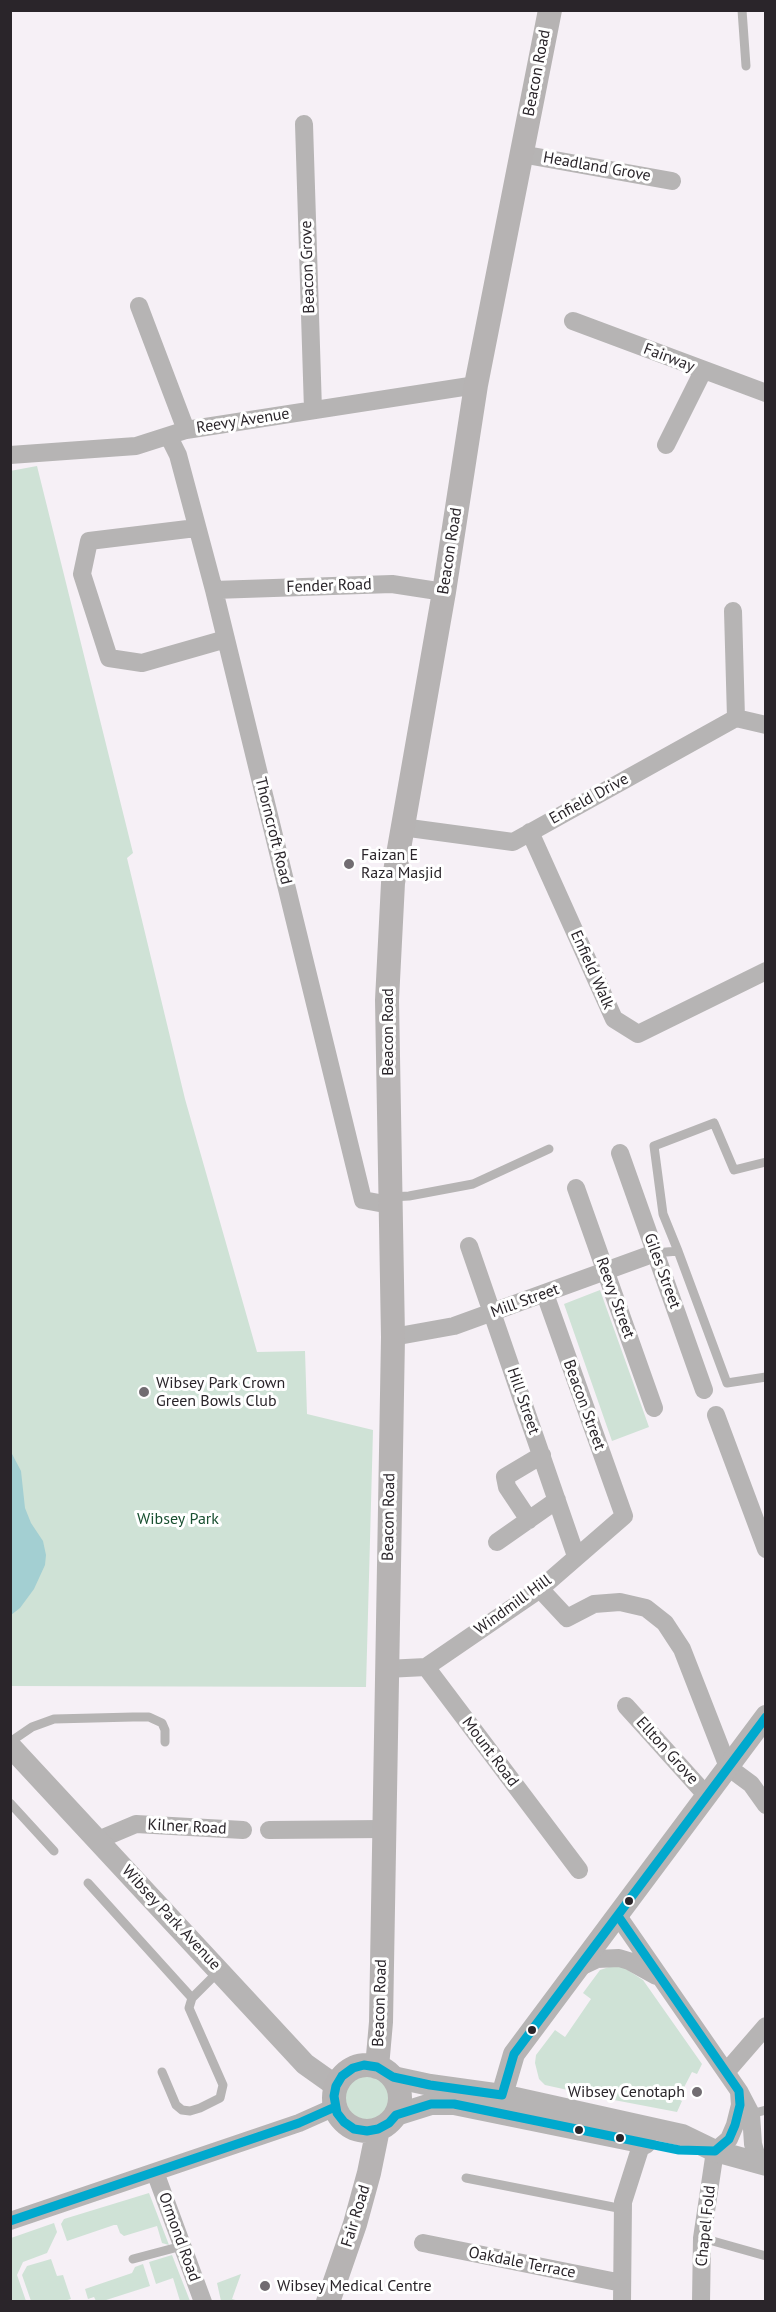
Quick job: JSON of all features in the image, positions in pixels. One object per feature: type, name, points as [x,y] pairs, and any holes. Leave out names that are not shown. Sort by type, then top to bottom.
[{"type":"main road","name":"Beacon Road","points":[[385,2072],[381,2022],[383,1829],[393,1337],[387,1000],[393,883],[444,592],[476,385],[550,10]]},
{"type":"main road","points":[[364,2065],[385,2072],[398,2087],[400,2097],[387,2122],[367,2131],[354,2129],[344,2122],[336,2097],[342,2076],[353,2068],[364,2065]]},
{"type":"main road","name":"Fair Road","points":[[328,2301],[387,2122]]},
{"type":"street","name":"Beacon Grove","points":[[304,124],[313,410]]},
{"type":"street","name":"Headland Grove","points":[[521,154],[672,181]]},
{"type":"street","name":"Thorncroft Road","points":[[139,306],[178,433],[178,455],[214,590],[363,1200],[391,1201]]},
{"type":"street","name":"Fairway","points":[[573,321],[765,393]]},
{"type":"street","points":[[666,445],[703,371]]},
{"type":"street","name":"Reevy Avenue","points":[[10,455],[136,446],[178,433],[476,385]]},
{"type":"street","points":[[196,528],[89,541],[82,574],[109,658],[142,663],[226,639]]},
{"type":"street","name":"Fender Road","points":[[214,590],[392,584],[444,592]]},
{"type":"street","points":[[733,610],[736,718],[765,725]]},
{"type":"street","name":"Enfield Drive","points":[[402,827],[513,842],[736,718]]},
{"type":"street","name":"Enfield Walk","points":[[530,832],[614,1018],[638,1034],[765,971]]},
{"type":"street","name":"Giles Street","points":[[620,1153],[704,1390]]},
{"type":"street","name":"Reevy Street","points":[[576,1188],[654,1408]]},
{"type":"street","name":"Hill Street","points":[[469,1246],[576,1556]]},
{"type":"street","name":"Mill Street","points":[[393,1337],[454,1326],[655,1253]]},
{"type":"street","name":"Beacon Street","points":[[545,1294],[624,1516]]},
{"type":"street","points":[[716,1415],[765,1550]]},
{"type":"street","points":[[529,1520],[507,1487],[505,1477],[542,1455]]},
{"type":"street","points":[[497,1542],[557,1500]]},
{"type":"street","name":"Windmill Hill","points":[[426,1666],[540,1589],[624,1516]]},
{"type":"street","points":[[540,1589],[567,1618],[594,1604],[620,1602],[646,1608],[665,1623],[682,1649],[728,1767],[751,1784],[765,1805]]},
{"type":"street","points":[[386,1669],[426,1666]]},
{"type":"street","name":"Mount Road","points":[[426,1666],[579,1869]]},
{"type":"street","name":"Ellton Grove","points":[[627,1706],[707,1796]]},
{"type":"street","points":[[502,2095],[514,2054],[765,1716]]},
{"type":"street","name":"Wibsey Park Avenue","points":[[10,1744],[336,2097]]},
{"type":"street","name":"Kilner Road","points":[[98,1840],[136,1824],[243,1830]]},
{"type":"street","points":[[269,1830],[383,1829]]},
{"type":"street","points":[[618,1916],[740,2091],[758,2112],[753,2144],[762,2164]]},
{"type":"street","points":[[580,1967],[597,1959],[619,1958],[640,1966],[662,1979]]},
{"type":"street","points":[[727,2071],[765,2026]]},
{"type":"street","points":[[385,2072],[430,2085],[502,2095],[644,2135],[679,2150],[715,2151],[762,2164]]},
{"type":"street","points":[[715,2151],[729,2139],[735,2125],[740,2105],[740,2091]]},
{"type":"street","points":[[10,2221],[317,2117],[336,2097]]},
{"type":"street","points":[[387,2122],[430,2104],[454,2104],[644,2135]]},
{"type":"street","points":[[622,2292],[623,2208],[644,2135]]},
{"type":"street","name":"Chapel Fold","points":[[701,2301],[702,2238],[715,2151]]},
{"type":"street","name":"Ormond Road","points":[[155,2172],[203,2301]]},
{"type":"street","name":"Oakdale Terrace","points":[[423,2243],[622,2292]]},
{"type":"lane","points":[[742,10],[746,66]]},
{"type":"lane","points":[[765,1162],[734,1170],[714,1123],[654,1146],[663,1214],[727,1383],[765,1377]]},
{"type":"lane","points":[[391,1201],[473,1184],[549,1149]]},
{"type":"lane","points":[[655,1253],[678,1251]]},
{"type":"lane","points":[[10,1744],[32,1727],[54,1719],[133,1717],[149,1717],[162,1723],[165,1730],[165,1742]]},
{"type":"lane","points":[[10,1803],[54,1851]]},
{"type":"lane","points":[[88,1883],[192,1998]]},
{"type":"lane","points":[[162,2072],[176,2105],[182,2110],[190,2111],[213,2103],[220,2098],[223,2085],[189,2008],[192,1998],[220,1970]]},
{"type":"lane","points":[[466,2178],[623,2208]]},
{"type":"lane","points":[[702,2238],[765,2256]]},
{"type":"lane","points":[[133,2259],[182,2247]]},
{"type":"green space","name":"Wibsey Park","points":[[37,466],[133,853],[127,858],[185,1099],[257,1352],[305,1351],[307,1414],[373,1430],[366,1687],[11,1686],[10,471]]},
{"type":"green space","points":[[600,1290],[649,1427],[612,1441],[564,1304]]},
{"type":"green space","points":[[609,1967],[623,1967],[643,1980],[702,2064],[697,2074],[692,2072],[678,2099],[682,2101],[677,2112],[614,2100],[613,2097],[587,2091],[586,2094],[545,2085],[539,2079],[535,2063],[536,2055],[555,2030],[565,2037],[591,1999],[583,1993],[600,1970]]},
{"type":"green space","points":[[363,2074],[379,2075],[394,2089],[396,2095],[393,2109],[382,2119],[361,2120],[349,2114],[343,2105],[347,2084],[352,2078]]},
{"type":"green space","points":[[149,2193],[169,2245],[162,2243],[157,2226],[124,2236],[117,2225],[114,2225],[67,2241],[61,2224],[64,2219]]},
{"type":"green space","points":[[54,2223],[57,2232],[47,2253],[23,2262],[17,2275],[26,2301],[11,2301],[11,2238]]},
{"type":"green space","points":[[172,2255],[190,2301],[180,2301],[173,2278],[156,2284],[149,2262]]},
{"type":"green space","points":[[51,2259],[57,2276],[63,2275],[71,2299],[31,2301],[22,2275],[27,2266]]},
{"type":"green space","points":[[143,2264],[150,2286],[103,2301],[96,2301],[94,2297],[88,2299],[85,2289],[132,2273],[135,2267]]},
{"type":"green space","points":[[241,2274],[232,2299],[239,2301],[221,2301],[217,2283]]},
{"type":"water","points":[[11,1452],[21,1471],[25,1508],[31,1523],[43,1541],[46,1555],[45,1565],[34,1589],[20,1608],[11,1615]]},
{"type":"transit line","points":[[618,1916],[739,2091],[740,2105],[735,2125],[729,2139],[715,2151],[679,2150],[454,2104],[431,2104],[396,2115],[389,2123],[378,2129],[367,2131],[354,2129],[337,2113],[334,2096],[336,2086],[342,2076],[353,2068],[364,2065],[377,2067],[393,2077],[430,2085],[502,2095],[514,2054],[766,1717]]},
{"type":"transit line","points":[[10,2221],[299,2123],[335,2107]]},
{"type":"place","name":"Faizan E Raza Masjid","points":[[349,864]]},
{"type":"place","name":"Wibsey Park Crown Green Bowls Club","points":[[144,1392]]},
{"type":"place","name":"Wibsey Cenotaph","points":[[697,2092]]},
{"type":"place","name":"Wibsey Medical Centre","points":[[265,2286]]}]
